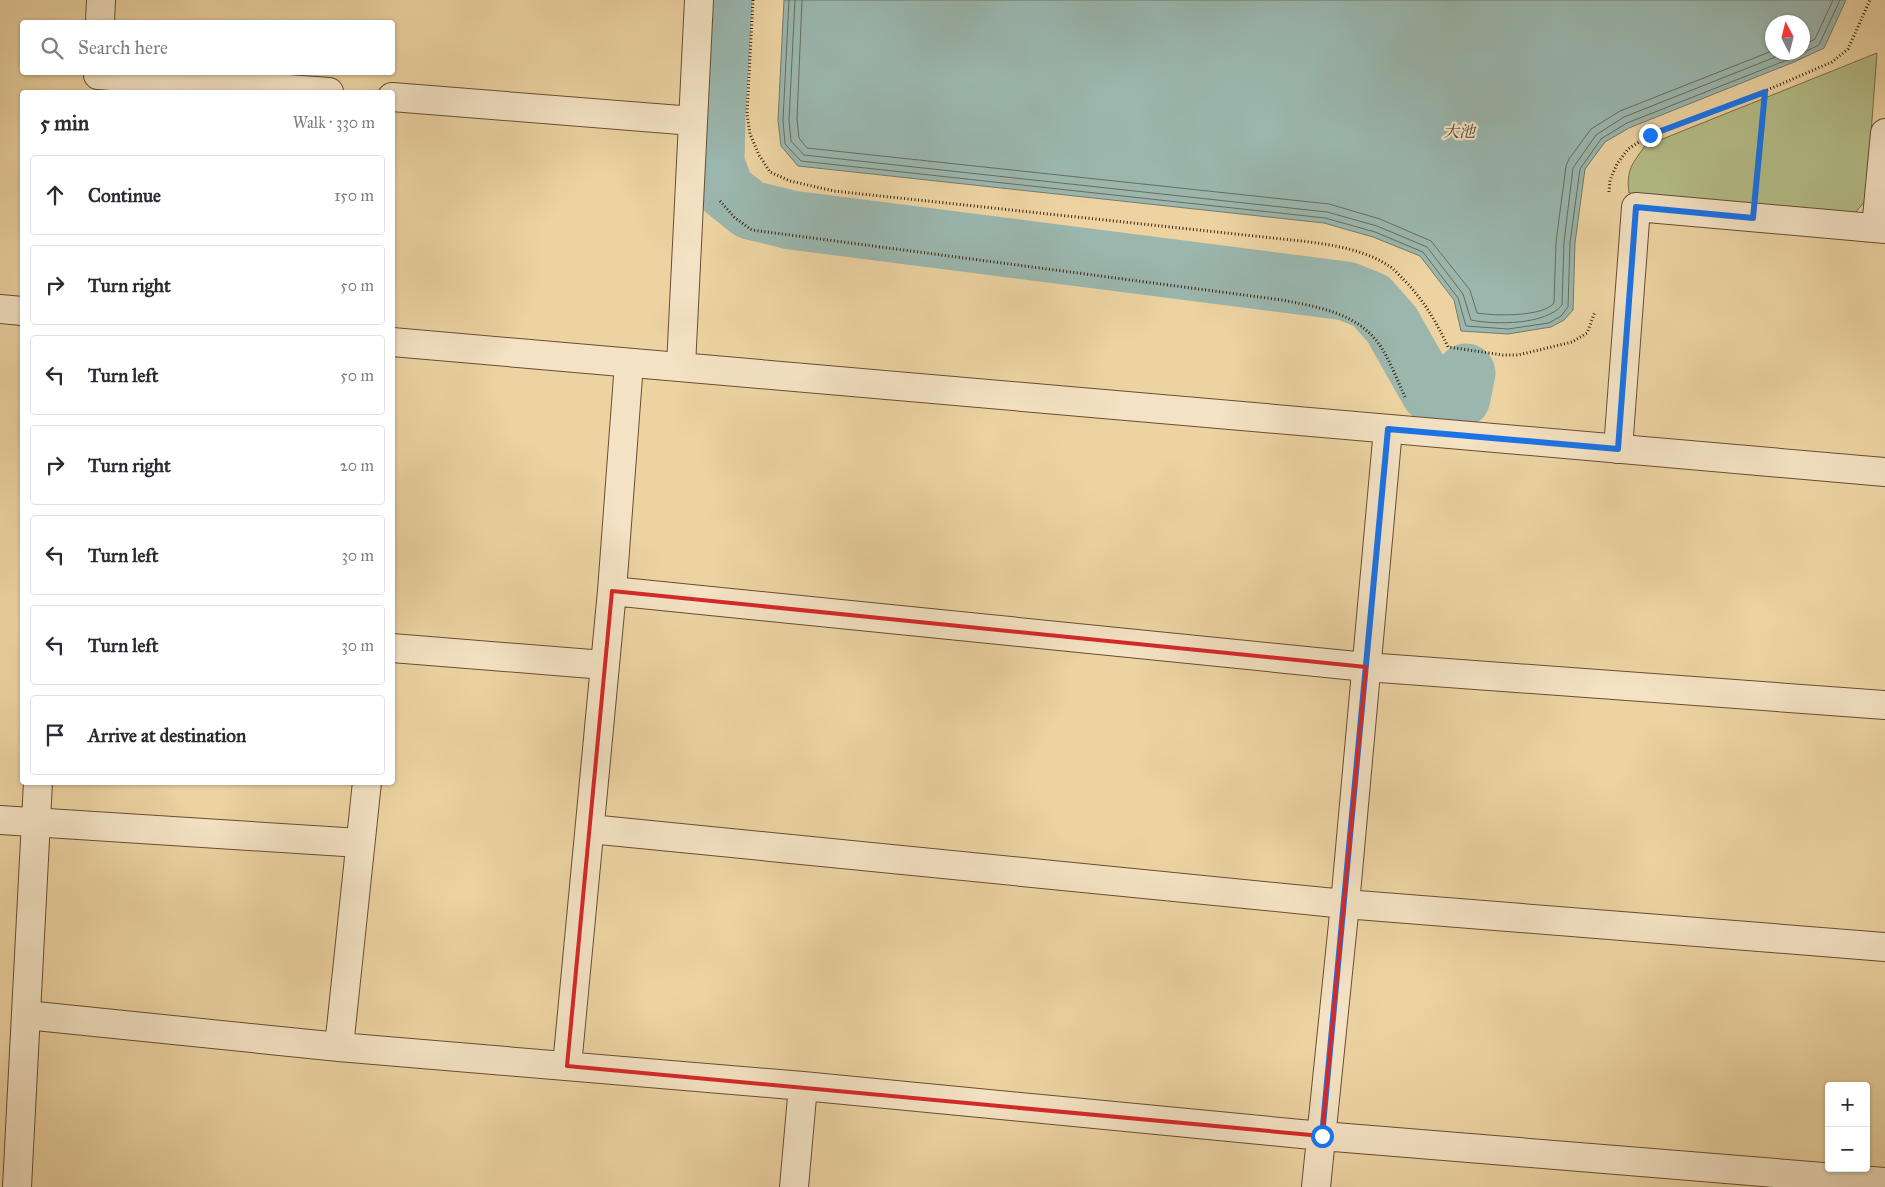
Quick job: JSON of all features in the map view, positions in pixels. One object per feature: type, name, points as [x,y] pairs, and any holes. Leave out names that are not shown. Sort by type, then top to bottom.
[{"type":"street","points":[[100,20],[101,0]]},
{"type":"street","points":[[681,366],[699,0]]},
{"type":"street","points":[[98,80],[290,90]]},
{"type":"street","points":[[395,97],[693,121]]},
{"type":"street","points":[[1618,449],[1636,207],[1880,229],[1885,133]]},
{"type":"street","points":[[0,309],[20,311]]},
{"type":"street","points":[[395,342],[1885,472]]},
{"type":"street","points":[[567,1066],[612,590],[629,362]]},
{"type":"street","points":[[1316,1187],[1345,904],[1388,429]]},
{"type":"street","points":[[612,590],[1366,667],[1885,705]]},
{"type":"street","points":[[395,648],[604,665]]},
{"type":"street","points":[[17,1187],[38,785]]},
{"type":"street","points":[[339,1047],[367,785]]},
{"type":"street","points":[[0,820],[360,843]]},
{"type":"street","points":[[590,829],[1345,904],[1885,947]]},
{"type":"street","points":[[26,1015],[339,1047],[803,1086],[1322,1136],[1885,1182]]},
{"type":"street","points":[[794,1187],[803,1086]]},
{"type":"path","points":[[753,0],[747,114],[750,134],[759,155],[770,172],[790,181],[834,191],[1309,242],[1363,253],[1390,266],[1407,283],[1425,303],[1448,347],[1504,355],[1518,355],[1572,342],[1587,333],[1596,307]]},
{"type":"path","points":[[1608,199],[1610,180],[1617,164],[1628,149],[1650,135],[1765,92],[1832,62],[1848,49],[1870,0]]},
{"type":"path","points":[[1753,218],[1765,92]]},
{"type":"path","points":[[690,183],[707,185],[736,218],[752,230],[1282,300],[1321,308],[1342,315],[1356,322],[1380,345],[1422,432]]},
{"type":"highlighted area","points":[[612,591],[1366,667],[1322,1136],[567,1066]]},
{"type":"green space","points":[[1877,53],[1866,200],[1855,213],[1629,193],[1629,173],[1645,146]]},
{"type":"water","name":"大池","points":[[784,0],[1846,0],[1824,48],[1810,55],[1810,15],[1765,15],[1765,60],[1798,60],[1629,128],[1605,142],[1585,169],[1575,243],[1573,310],[1564,320],[1551,327],[1508,334],[1461,331],[1454,300],[1420,256],[1373,237],[1324,223],[798,166],[781,146],[778,120]]},
{"type":"waterway","points":[[723,0],[715,163],[725,190],[750,210],[791,220],[1346,291],[1371,301],[1392,325],[1430,392],[1461,398],[1466,373]]},
{"type":"route","points":[[1322,1136],[1388,429],[1618,449],[1636,207],[1753,218],[1765,92],[1650,135]]}]
